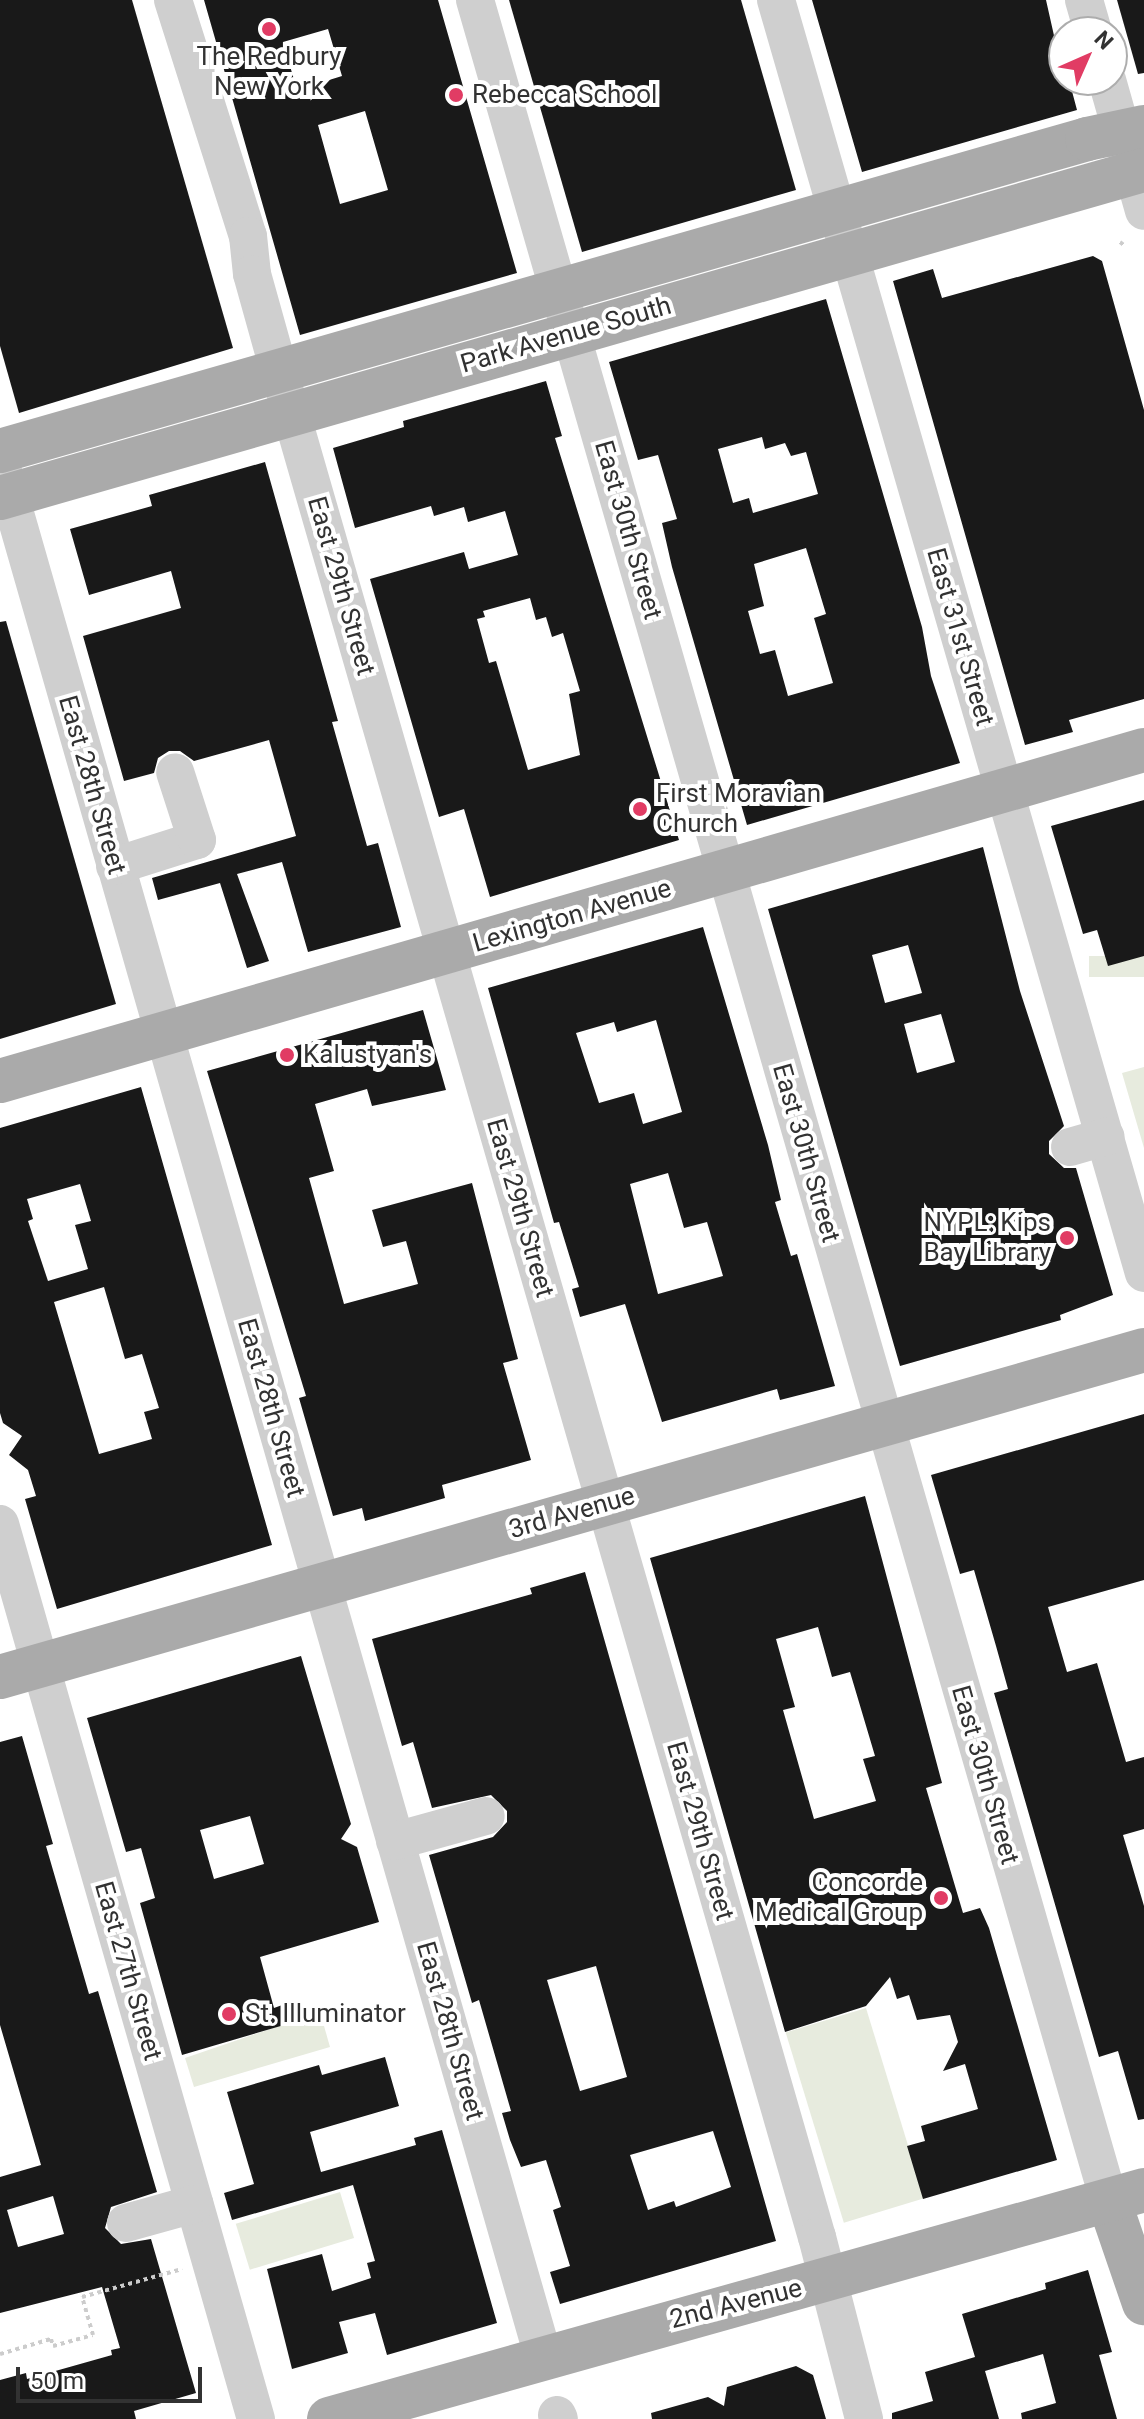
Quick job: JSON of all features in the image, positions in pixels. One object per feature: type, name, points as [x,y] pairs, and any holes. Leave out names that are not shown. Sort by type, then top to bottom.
[{"type":"main road","name":"Park Avenue South","points":[[0,451],[837,211],[1133,130]]},
{"type":"main road","name":"Park Avenue South","points":[[3,485],[292,414],[850,254],[1140,185]]},
{"type":"main road","name":"Lexington Avenue","points":[[0,1081],[1144,750]]},
{"type":"main road","name":"3rd Avenue","points":[[20,1671],[1144,1350]]},
{"type":"main road","name":"2nd Avenue","points":[[329,2419],[543,2356],[827,2282],[1126,2195]]},
{"type":"main road","name":"East 30th Street","points":[[1126,2195],[1144,2303]]},
{"type":"street","name":"East 29th Street","points":[[173,0],[248,236],[250,263],[279,371],[864,2419]]},
{"type":"street","name":"East 30th Street","points":[[475,0],[883,1424],[1126,2195]]},
{"type":"street","name":"East 31st Street","points":[[776,0],[1144,1273]]},
{"type":"street","points":[[1115,96],[1133,130],[1140,185]]},
{"type":"street","name":"East 28th Street","points":[[3,485],[543,2356]]},
{"type":"street","points":[[115,866],[197,840],[175,772]]},
{"type":"street","points":[[1070,1147],[1106,1137]]},
{"type":"street","name":"East 27th Street","points":[[0,1524],[20,1671],[194,2204],[256,2419]]},
{"type":"street","points":[[395,1841],[486,1816]]},
{"type":"street","points":[[126,2223],[194,2204]]},
{"type":"path","points":[[0,2354],[51,2339],[53,2346],[93,2335],[82,2297],[185,2268]]},
{"type":"shaded area","points":[[1089,956],[1144,956],[1144,977],[1089,977]]},
{"type":"shaded area","points":[[1144,1067],[1144,1148],[1122,1073]]},
{"type":"shaded area","points":[[866,2008],[924,2198],[844,2223],[786,2033]]},
{"type":"shaded area","points":[[320,2012],[330,2047],[194,2087],[185,2058]]},
{"type":"shaded area","points":[[340,2192],[354,2238],[250,2270],[236,2224]]},
{"type":"building","points":[[0,0],[132,0],[233,348],[19,413],[0,346]]},
{"type":"building","points":[[204,0],[438,0],[517,273],[300,335]],"holes":[[[328,29],[342,76],[297,90],[283,42]],[[365,111],[388,190],[340,204],[318,125]]]},
{"type":"building","points":[[509,0],[741,0],[796,190],[582,252]]},
{"type":"building","points":[[812,0],[1046,0],[1050,16],[1048,96],[1073,96],[1077,110],[862,172]]},
{"type":"building","points":[[1117,0],[1144,0],[1144,73],[1138,74],[1128,39],[1128,16],[1122,16]]},
{"type":"building","points":[[1093,256],[1102,261],[1144,410],[1144,699],[1069,720],[1073,732],[1025,745],[893,281],[933,269],[942,298]]},
{"type":"building","points":[[826,299],[922,627],[931,676],[960,763],[747,825],[672,567],[662,523],[677,519],[658,455],[638,460],[609,362]],"holes":[[[762,437],[765,449],[785,443],[791,456],[806,452],[818,494],[753,513],[749,498],[733,503],[718,449]],[[806,548],[826,614],[814,618],[833,683],[788,696],[775,650],[760,654],[748,611],[764,606],[754,564]]]},
{"type":"building","points":[[546,381],[562,436],[555,438],[679,840],[490,897],[464,809],[439,817],[370,579],[464,552],[469,569],[518,555],[505,511],[468,522],[464,507],[434,516],[431,506],[355,528],[333,448],[404,427],[403,421]],"holes":[[[530,598],[536,620],[546,617],[552,637],[563,633],[580,691],[569,694],[580,755],[528,770],[496,661],[489,663],[477,619],[485,617],[483,611]]]},
{"type":"building","points":[[265,462],[338,721],[332,722],[367,846],[378,843],[401,927],[308,952],[282,862],[237,874],[269,961],[247,968],[220,883],[158,900],[152,878],[296,836],[269,740],[194,761],[180,751],[169,751],[158,758],[154,773],[124,781],[83,636],[181,608],[171,571],[89,595],[70,529],[152,506],[149,495]]},
{"type":"building","points":[[6,621],[116,1004],[0,1039],[0,622]]},
{"type":"building","points":[[1144,800],[1144,956],[1108,966],[1097,930],[1083,934],[1051,826]]},
{"type":"building","points":[[983,847],[1020,991],[1064,1126],[1049,1141],[1049,1154],[1064,1168],[1076,1168],[1113,1295],[1060,1315],[1061,1320],[900,1366],[768,909]],"holes":[[[908,945],[922,993],[885,1003],[872,955]],[[941,1014],[955,1062],[917,1073],[904,1024]]]},
{"type":"building","points":[[703,927],[768,1145],[781,1200],[775,1202],[791,1256],[797,1254],[835,1386],[780,1400],[777,1389],[662,1422],[625,1304],[580,1317],[572,1289],[579,1287],[559,1222],[554,1223],[488,988]],"holes":[[[656,1020],[682,1112],[643,1124],[634,1093],[599,1103],[576,1033],[614,1022],[617,1032]],[[668,1173],[684,1228],[707,1222],[723,1276],[658,1294],[630,1184]]]},
{"type":"building","points":[[423,1010],[446,1090],[372,1106],[367,1089],[315,1104],[334,1171],[309,1178],[344,1304],[418,1284],[406,1241],[383,1247],[372,1210],[472,1183],[518,1359],[503,1363],[531,1460],[442,1485],[445,1498],[365,1521],[362,1508],[333,1516],[299,1398],[306,1396],[207,1071]]},
{"type":"building","points":[[141,1087],[272,1545],[57,1609],[25,1499],[36,1496],[28,1470],[9,1455],[22,1436],[3,1423],[0,1413],[0,1128]],"holes":[[[80,1184],[91,1221],[75,1225],[88,1269],[48,1281],[28,1221],[33,1219],[27,1199]],[[104,1287],[125,1359],[142,1354],[159,1408],[144,1412],[152,1439],[99,1454],[54,1302]]]},
{"type":"building","points":[[1144,1414],[1144,1580],[1048,1607],[1067,1672],[1097,1663],[1126,1762],[1144,1757],[1144,1829],[1123,1835],[1144,1906],[1144,2119],[1138,2120],[1118,2051],[1099,2057],[994,1693],[1008,1689],[996,1646],[974,1570],[960,1574],[931,1475]]},
{"type":"building","points":[[865,1496],[942,1783],[926,1788],[963,1913],[980,1908],[989,1928],[1057,2160],[923,2199],[907,2146],[925,2141],[921,2126],[978,2109],[965,2064],[943,2071],[958,2042],[950,2015],[917,2020],[909,1995],[897,1999],[890,1977],[866,2006],[785,2032],[650,1558]],"holes":[[[818,1627],[832,1677],[850,1672],[875,1756],[863,1759],[876,1801],[814,1819],[783,1710],[795,1707],[776,1639]]]},
{"type":"building","points":[[585,1572],[776,2241],[560,2304],[550,2272],[570,2266],[553,2210],[561,2207],[546,2160],[521,2167],[510,2140],[502,2113],[511,2111],[479,2000],[472,2003],[429,1855],[493,1837],[507,1822],[507,1811],[491,1795],[432,1808],[413,1742],[402,1746],[372,1639],[532,1594],[530,1588]],"holes":[[[596,1966],[627,2077],[580,2091],[547,1980]],[[713,2131],[731,2187],[676,2207],[674,2201],[648,2210],[630,2155]]]},
{"type":"building","points":[[301,1656],[351,1824],[341,1839],[357,1847],[379,1922],[260,1957],[274,2008],[285,2004],[291,2023],[182,2055],[140,1903],[155,1898],[141,1848],[126,1852],[87,1718]],"holes":[[[250,1816],[264,1864],[214,1879],[200,1830]]]},
{"type":"building","points":[[22,1736],[53,1844],[46,1846],[89,1994],[98,1991],[157,2192],[111,2207],[105,2228],[121,2244],[151,2239],[196,2393],[134,2411],[136,2419],[0,2419],[0,2380],[26,2373],[27,2379],[112,2355],[111,2350],[120,2348],[102,2287],[0,2313],[0,2177],[41,2165],[0,2025],[0,1742]],"holes":[[[53,2196],[64,2234],[18,2247],[7,2210]]]},
{"type":"building","points":[[385,2057],[399,2106],[310,2132],[321,2172],[416,2145],[414,2138],[442,2130],[497,2323],[387,2355],[375,2313],[339,2322],[348,2353],[292,2369],[267,2269],[322,2254],[332,2291],[371,2278],[367,2263],[375,2261],[353,2185],[232,2220],[224,2193],[254,2184],[227,2092],[319,2065],[322,2075]]},
{"type":"building","points":[[1088,2270],[1112,2352],[1099,2355],[1117,2419],[1022,2419],[1021,2413],[1056,2403],[1043,2354],[985,2371],[999,2419],[892,2419],[892,2413],[933,2401],[925,2372],[975,2357],[962,2314],[1046,2289],[1045,2283]]},
{"type":"building","points":[[796,2366],[813,2375],[826,2419],[652,2419],[651,2413],[708,2397],[724,2406],[727,2387]]},
{"type":"place","name":"The Redbury New York","points":[[269,29]]},
{"type":"place","name":"Rebecca School","points":[[456,95]]},
{"type":"place","name":"First Moravian Church","points":[[640,809]]},
{"type":"place","name":"Kalustyan's","points":[[287,1055]]},
{"type":"place","name":"NYPL: Kips Bay Library","points":[[1067,1238]]},
{"type":"place","name":"Concorde Medical Group","points":[[941,1898]]},
{"type":"place","name":"St. Illuminator","points":[[229,2014]]}]
